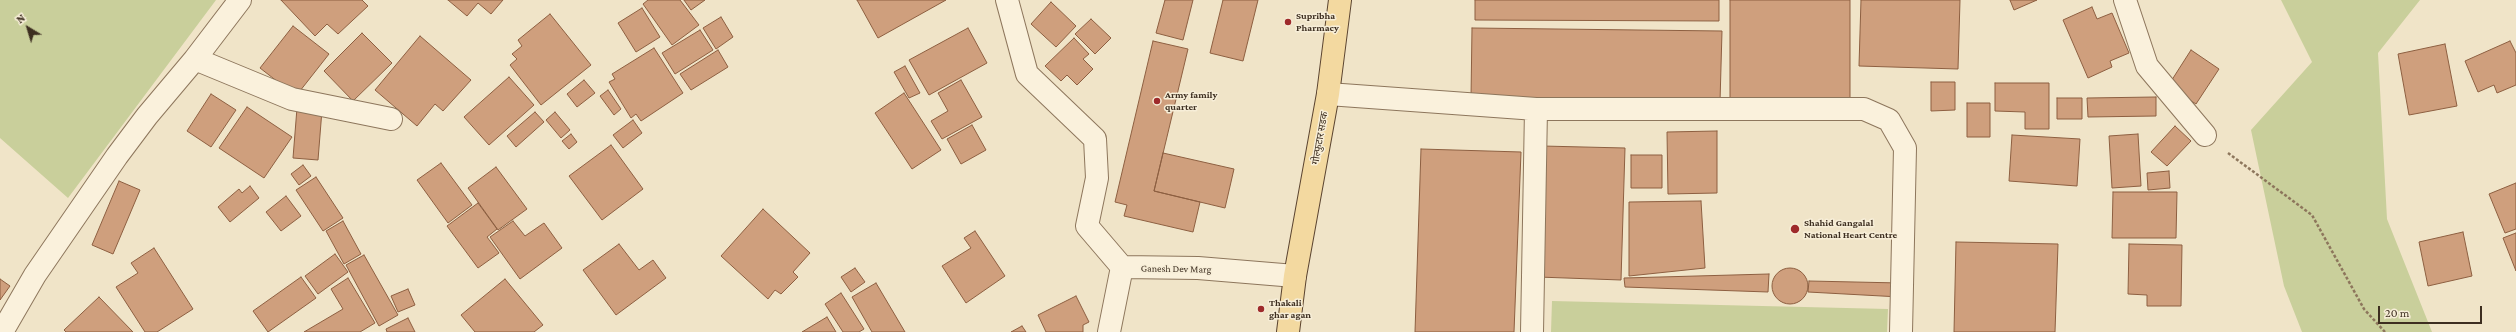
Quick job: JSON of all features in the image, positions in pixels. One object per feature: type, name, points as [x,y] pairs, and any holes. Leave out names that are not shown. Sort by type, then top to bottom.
[{"type":"main road","name":"गोल्फुटार सडक","points":[[1288,332],[1295,276],[1328,94],[1340,0]]},
{"type":"street","points":[[2,332],[36,275],[117,156],[146,116],[195,59],[240,0]]},
{"type":"street","points":[[1007,0],[1027,74],[1095,139],[1097,178],[1087,226],[1122,267],[1109,332]]},
{"type":"street","points":[[2125,0],[2147,66],[2205,135]]},
{"type":"street","points":[[195,59],[292,99],[391,119]]},
{"type":"street","points":[[1328,94],[1536,109],[1864,109],[1889,120],[1905,148],[1901,332]]},
{"type":"street","points":[[1532,332],[1536,109]]},
{"type":"street","name":"Ganesh Dev Marg","points":[[1122,267],[1198,268],[1295,276]]},
{"type":"path","points":[[2205,135],[2312,215],[2364,309],[2385,332]]},
{"type":"green space","points":[[0,0],[216,0],[68,198],[0,138]]},
{"type":"green space","points":[[2281,0],[2420,0],[2378,53],[2387,219],[2432,332],[2302,332],[2284,286],[2251,130],[2312,62]]},
{"type":"green space","points":[[1552,301],[1888,309],[1887,332],[1551,332]]},
{"type":"building","points":[[281,0],[362,0],[368,6],[338,34],[327,24],[315,36]]},
{"type":"building","points":[[448,0],[503,0],[491,14],[478,3],[467,16]]},
{"type":"building","points":[[648,0],[680,0],[699,25],[672,45],[643,4]]},
{"type":"building","points":[[684,0],[705,0],[691,10]]},
{"type":"building","points":[[857,0],[946,0],[878,38]]},
{"type":"building","points":[[1165,0],[1193,0],[1183,40],[1156,33]]},
{"type":"building","points":[[1223,0],[1258,0],[1243,61],[1210,53]]},
{"type":"building","points":[[1475,0],[1719,0],[1719,21],[1475,20]]},
{"type":"building","points":[[1730,0],[1850,0],[1850,100],[1730,101]]},
{"type":"building","points":[[1861,0],[1960,0],[1958,69],[1859,66]]},
{"type":"building","points":[[2010,0],[2037,0],[2014,10]]},
{"type":"building","points":[[1051,2],[1076,26],[1056,47],[1031,24]]},
{"type":"building","points":[[2092,7],[2097,19],[2112,13],[2129,53],[2110,61],[2112,67],[2088,78],[2063,20]]},
{"type":"building","points":[[642,8],[660,37],[636,52],[618,23]]},
{"type":"building","points":[[550,14],[591,65],[541,105],[510,65],[517,59],[512,54],[522,46],[518,40]]},
{"type":"building","points":[[721,17],[733,37],[716,49],[703,28]]},
{"type":"building","points":[[1091,19],[1111,38],[1095,54],[1075,34]]},
{"type":"building","points":[[293,26],[329,54],[296,96],[260,68]]},
{"type":"building","points":[[968,28],[987,63],[929,95],[909,60]]},
{"type":"building","points":[[1472,28],[1722,31],[1720,102],[1471,98]]},
{"type":"building","points":[[700,30],[713,50],[675,74],[662,53]]},
{"type":"building","points":[[362,33],[392,63],[353,101],[324,71]]},
{"type":"building","points":[[420,36],[471,80],[443,111],[435,104],[417,126],[375,90]]},
{"type":"building","points":[[1074,38],[1089,54],[1083,59],[1093,69],[1077,85],[1067,75],[1061,81],[1045,66]]},
{"type":"building","name":"Army family quarter","points":[[1153,41],[1188,49],[1154,191],[1200,202],[1193,232],[1124,216],[1127,205],[1115,202]]},
{"type":"building","points":[[2510,41],[2516,53],[2516,85],[2497,93],[2494,85],[2478,92],[2465,61]]},
{"type":"building","points":[[2445,44],[2457,106],[2409,115],[2398,54]]},
{"type":"building","points":[[654,48],[683,93],[641,121],[636,114],[631,118],[609,82],[615,79],[612,74]]},
{"type":"building","points":[[718,50],[728,67],[691,90],[680,74]]},
{"type":"building","points":[[2191,50],[2219,69],[2196,104],[2168,86]]},
{"type":"building","points":[[905,66],[920,93],[909,98],[894,72]]},
{"type":"building","points":[[509,77],[534,105],[489,145],[464,117]]},
{"type":"building","points":[[584,80],[595,93],[577,107],[567,94]]},
{"type":"building","points":[[961,80],[982,117],[942,139],[931,121],[948,111],[938,93]]},
{"type":"building","points":[[1931,82],[1955,82],[1955,110],[1931,111]]},
{"type":"building","points":[[1995,83],[2049,83],[2049,129],[2025,129],[2025,112],[1995,111]]},
{"type":"building","points":[[608,90],[621,109],[614,115],[600,96]]},
{"type":"building","points":[[904,93],[941,150],[912,169],[875,113]]},
{"type":"building","points":[[211,94],[236,110],[211,147],[187,131]]},
{"type":"building","points":[[2156,97],[2156,116],[2088,117],[2087,98]]},
{"type":"building","points":[[2057,98],[2082,98],[2082,119],[2057,119]]},
{"type":"building","points":[[1967,103],[1990,103],[1990,137],[1967,137]]},
{"type":"building","points":[[247,107],[292,137],[264,178],[219,148]]},
{"type":"building","points":[[297,108],[322,110],[318,160],[293,158]]},
{"type":"building","points":[[535,112],[544,122],[516,147],[507,136]]},
{"type":"building","points":[[555,112],[570,130],[561,138],[546,120]]},
{"type":"building","points":[[633,120],[642,133],[623,148],[613,135]]},
{"type":"building","points":[[972,125],[986,150],[961,164],[947,139]]},
{"type":"building","points":[[2175,126],[2191,141],[2167,166],[2151,152]]},
{"type":"building","points":[[1717,131],[1717,193],[1668,194],[1667,132]]},
{"type":"building","points":[[571,134],[577,142],[569,149],[562,141]]},
{"type":"building","points":[[2138,134],[2141,186],[2112,188],[2109,136]]},
{"type":"building","points":[[2012,135],[2080,139],[2077,186],[2009,181]]},
{"type":"building","points":[[611,145],[643,189],[602,220],[569,176]]},
{"type":"building","points":[[1542,146],[1625,148],[1621,280],[1538,277]]},
{"type":"building","points":[[1421,149],[1521,152],[1514,332],[1415,332]]},
{"type":"building","points":[[1163,153],[1234,169],[1225,208],[1154,191]]},
{"type":"building","points":[[1631,155],[1662,155],[1662,188],[1631,188]]},
{"type":"building","points":[[441,163],[472,205],[448,223],[417,180]]},
{"type":"building","points":[[303,165],[311,176],[299,185],[291,174]]},
{"type":"building","points":[[496,167],[527,209],[498,230],[468,188]]},
{"type":"building","points":[[2169,171],[2170,188],[2148,190],[2147,173]]},
{"type":"building","points":[[316,177],[343,218],[323,231],[296,190]]},
{"type":"building","points":[[119,181],[140,190],[113,254],[92,245]]},
{"type":"building","points":[[2516,183],[2516,229],[2505,233],[2489,194]]},
{"type":"building","points":[[250,186],[259,198],[230,222],[218,207],[239,189],[242,193]]},
{"type":"building","points":[[2113,192],[2177,192],[2176,238],[2112,238]]},
{"type":"building","points":[[286,196],[301,216],[281,231],[266,212]]},
{"type":"building","points":[[1701,201],[1705,268],[1629,276],[1629,202]]},
{"type":"building","points":[[478,203],[497,229],[487,237],[499,253],[478,268],[447,226]]},
{"type":"building","points":[[763,209],[810,253],[793,272],[798,277],[781,294],[775,290],[768,299],[721,256]]},
{"type":"building","points":[[343,221],[361,254],[344,264],[326,231]]},
{"type":"building","points":[[513,221],[525,236],[544,223],[562,248],[520,279],[490,237]]},
{"type":"building","points":[[975,231],[1005,276],[966,303],[942,266],[971,248],[964,238]]},
{"type":"building","points":[[2463,232],[2472,276],[2428,286],[2419,242]]},
{"type":"building","points":[[2516,233],[2516,271],[2503,238]]},
{"type":"building","points":[[1956,242],[2058,244],[2055,332],[1954,332]]},
{"type":"building","points":[[619,244],[639,270],[653,260],[666,278],[616,315],[583,270]]},
{"type":"building","points":[[2129,244],[2182,245],[2181,306],[2147,306],[2147,295],[2128,294]]},
{"type":"building","points":[[154,248],[193,309],[157,332],[145,332],[116,287],[138,273],[131,263]]},
{"type":"building","points":[[335,254],[348,272],[318,294],[305,276]]},
{"type":"building","points":[[364,255],[398,315],[379,326],[346,265]]},
{"type":"building","points":[[855,268],[865,282],[851,292],[841,277]]},
{"type":"building","points":[[1790,268],[1800,271],[1805,276],[1808,286],[1805,296],[1800,301],[1790,304],[1780,301],[1775,296],[1772,286],[1775,276],[1780,271]]},
{"type":"building","points":[[1769,274],[1768,292],[1625,287],[1624,278]]},
{"type":"building","points":[[301,277],[316,298],[268,332],[253,311]]},
{"type":"building","points":[[348,278],[375,323],[360,332],[304,332],[343,309],[331,289]]},
{"type":"building","points":[[0,279],[10,286],[0,300]]},
{"type":"building","points":[[505,279],[543,325],[534,332],[475,332],[461,315]]},
{"type":"building","points":[[1809,281],[1900,283],[1900,297],[1808,292]]},
{"type":"building","points":[[876,283],[905,332],[872,332],[852,297]]},
{"type":"building","points":[[408,289],[415,305],[398,312],[391,296]]},
{"type":"building","points":[[841,293],[864,329],[859,332],[843,332],[825,304]]},
{"type":"building","points":[[1076,296],[1089,322],[1083,325],[1083,332],[1046,332],[1038,315]]},
{"type":"building","points":[[99,297],[133,332],[66,332],[64,330]]},
{"type":"building","points":[[827,317],[836,332],[802,332]]},
{"type":"building","points":[[408,318],[415,332],[387,332],[386,329]]},
{"type":"building","points":[[1022,326],[1026,332],[1011,332]]},
{"type":"place","name":"Supribha Pharmacy","points":[[1288,22]]},
{"type":"place","name":"Army family quarter","points":[[1157,101]]},
{"type":"place","name":"Shahid Gangalal National Heart Centre","points":[[1795,229]]},
{"type":"place","name":"Thakali ghar agan","points":[[1261,309]]}]
